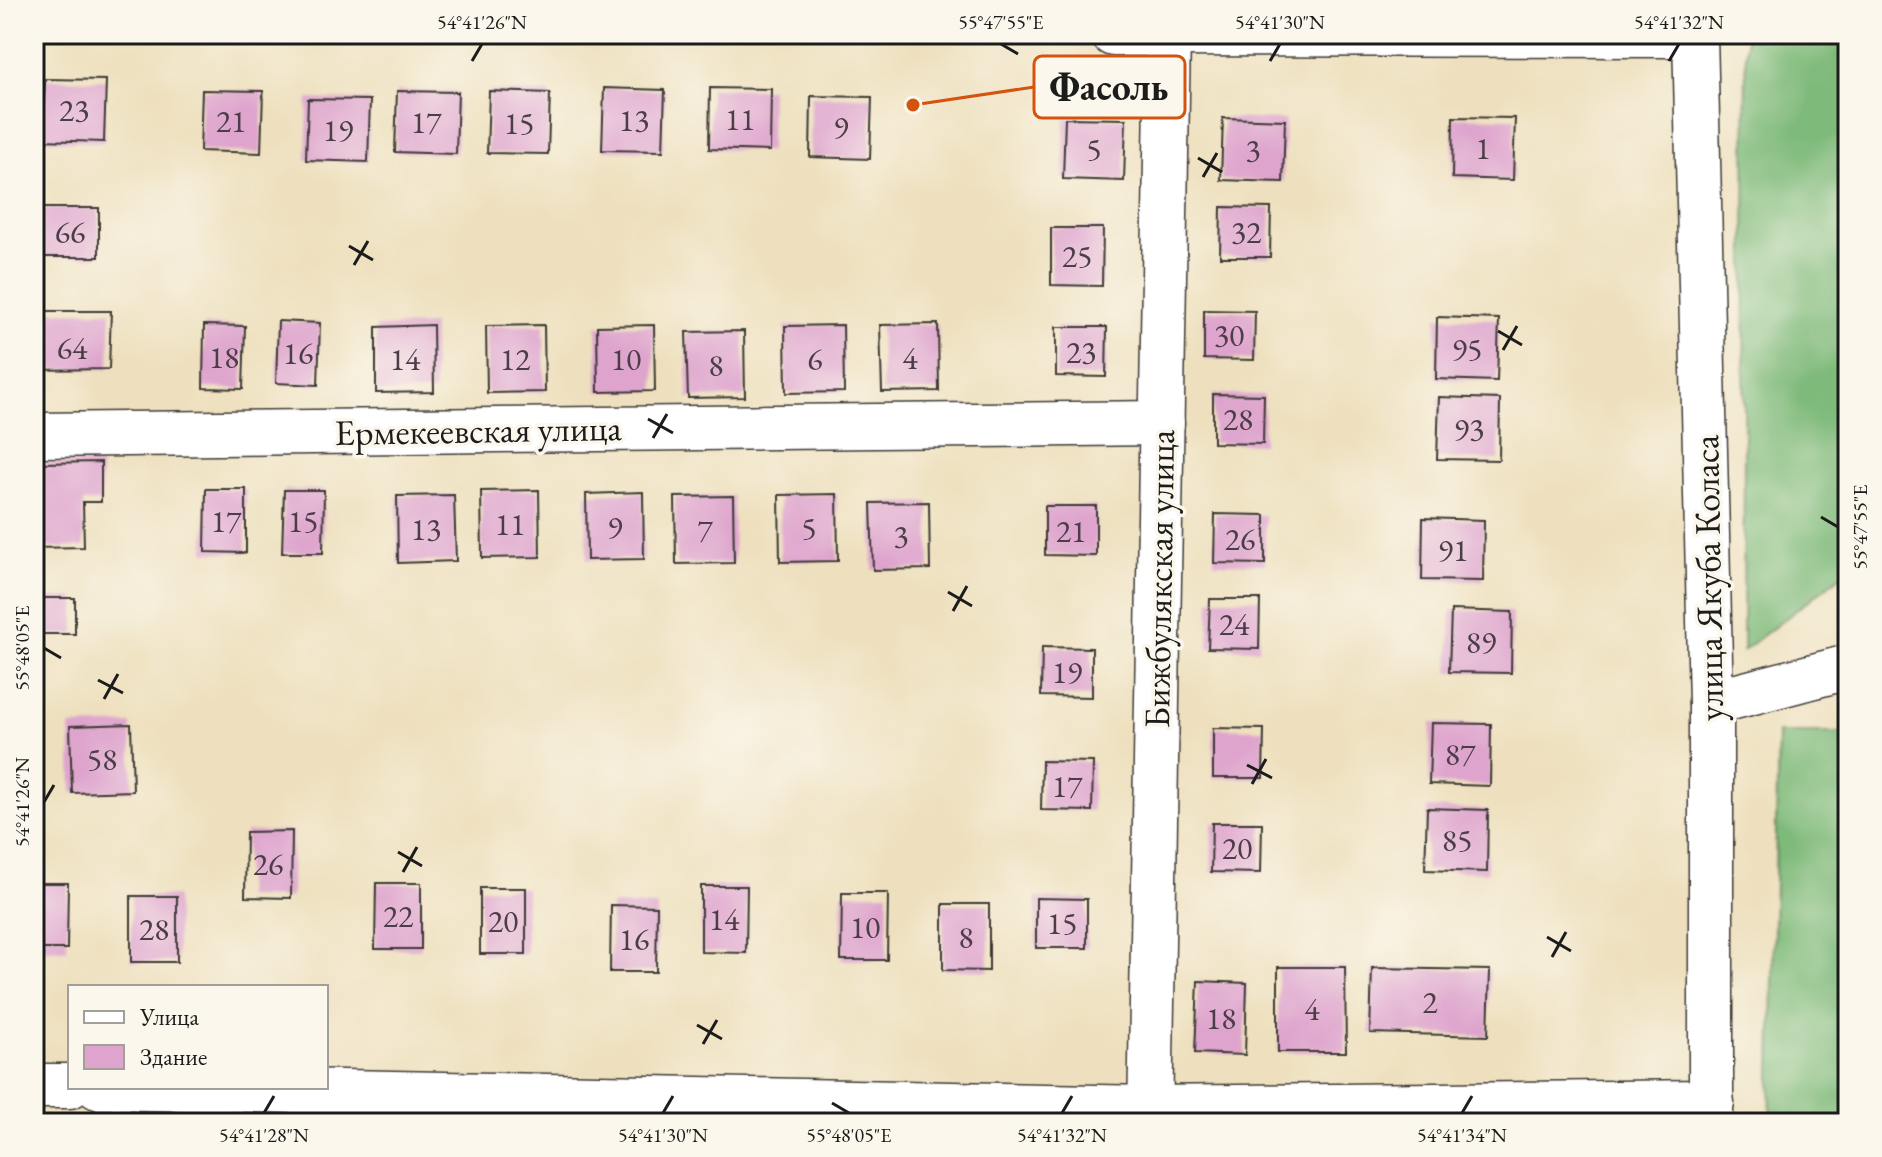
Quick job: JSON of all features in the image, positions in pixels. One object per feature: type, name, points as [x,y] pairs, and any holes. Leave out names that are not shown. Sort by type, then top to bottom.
[{"type":"street","points":[[1113,34],[1695,35]]},
{"type":"street","name":"Бижбулякская улица","points":[[1150,1116],[1168,35]]},
{"type":"street","name":"улица Якуба Коласа","points":[[1695,35],[1711,703],[1712,1113]]},
{"type":"street","name":"Ермекеевская улица","points":[[34,435],[1162,423]]},
{"type":"street","points":[[1711,703],[1848,667]]},
{"type":"street","points":[[34,1086],[68,1086]]},
{"type":"street","points":[[171,1089],[1150,1116],[1712,1113]]},
{"type":"green space","points":[[1746,34],[1848,34],[1848,570],[1743,651]]},
{"type":"green space","points":[[1778,733],[1848,733],[1848,1123],[1770,1123]]},
{"type":"building","points":[[45,79],[106,80],[104,142],[42,140]]},
{"type":"building","points":[[604,88],[665,90],[663,151],[602,150]]},
{"type":"building","points":[[710,88],[771,89],[770,151],[709,149]]},
{"type":"building","points":[[202,90],[263,91],[261,153],[200,151]]},
{"type":"building","points":[[397,91],[458,92],[456,154],[395,152]]},
{"type":"building","points":[[489,91],[550,93],[548,154],[487,153]]},
{"type":"building","points":[[811,96],[872,97],[870,159],[810,157]]},
{"type":"building","points":[[308,99],[370,100],[368,162],[306,160]]},
{"type":"building","points":[[1453,117],[1515,118],[1513,180],[1452,178]]},
{"type":"building","points":[[1065,118],[1126,119],[1124,181],[1063,179]]},
{"type":"building","points":[[1223,118],[1285,120],[1283,182],[1221,180]]},
{"type":"building","points":[[1221,207],[1271,208],[1270,257],[1220,257]]},
{"type":"building","points":[[41,208],[99,208],[99,257],[40,257]]},
{"type":"building","points":[[1051,228],[1103,228],[1102,286],[1051,285]]},
{"type":"building","points":[[1204,310],[1255,311],[1254,360],[1204,359]]},
{"type":"building","points":[[34,311],[111,311],[109,369],[34,370]]},
{"type":"building","points":[[1437,317],[1499,319],[1497,381],[1436,379]]},
{"type":"building","points":[[278,321],[320,323],[318,385],[276,383]]},
{"type":"building","points":[[938,324],[939,391],[882,392],[880,325]]},
{"type":"building","points":[[204,325],[245,326],[243,389],[203,388]]},
{"type":"building","points":[[433,325],[434,392],[376,393],[376,327]]},
{"type":"building","points":[[544,325],[545,392],[487,393],[486,326]]},
{"type":"building","points":[[654,325],[655,391],[598,392],[597,326]]},
{"type":"building","points":[[843,325],[844,392],[786,393],[785,326]]},
{"type":"building","points":[[1056,327],[1107,327],[1106,377],[1056,376]]},
{"type":"building","points":[[744,331],[745,397],[688,398],[686,332]]},
{"type":"building","points":[[1213,394],[1264,395],[1263,444],[1213,443]]},
{"type":"building","points":[[1439,397],[1500,399],[1499,460],[1437,459]]},
{"type":"building","points":[[101,462],[101,502],[83,502],[84,547],[34,548],[34,487],[41,487],[41,463]]},
{"type":"building","points":[[206,489],[246,489],[246,553],[205,552]]},
{"type":"building","points":[[284,490],[324,490],[323,553],[282,553]]},
{"type":"building","points":[[539,490],[540,557],[482,558],[481,491]]},
{"type":"building","points":[[643,492],[644,559],[587,560],[586,494]]},
{"type":"building","points":[[837,494],[838,561],[780,562],[779,495]]},
{"type":"building","points":[[454,495],[456,561],[398,563],[397,496]]},
{"type":"building","points":[[733,496],[734,563],[676,564],[675,497]]},
{"type":"building","points":[[929,502],[930,569],[873,570],[871,503]]},
{"type":"building","points":[[1045,506],[1096,506],[1096,556],[1045,555]]},
{"type":"building","points":[[1215,514],[1265,515],[1265,564],[1214,563]]},
{"type":"building","points":[[1423,518],[1484,520],[1483,581],[1422,580]]},
{"type":"building","points":[[34,598],[75,598],[75,634],[34,634]]},
{"type":"building","points":[[1210,599],[1260,599],[1259,649],[1208,648]]},
{"type":"building","points":[[1451,610],[1512,612],[1511,673],[1449,672]]},
{"type":"building","points":[[1042,647],[1092,648],[1092,697],[1041,696]]},
{"type":"building","points":[[1431,723],[1491,724],[1490,786],[1429,784]]},
{"type":"building","points":[[131,724],[133,791],[72,793],[70,726]]},
{"type":"building","points":[[1213,728],[1264,729],[1263,778],[1213,778]]},
{"type":"building","points":[[1042,761],[1093,762],[1092,811],[1041,810]]},
{"type":"building","points":[[1427,808],[1488,810],[1487,872],[1425,870]]},
{"type":"building","points":[[1212,823],[1262,823],[1261,873],[1211,872]]},
{"type":"building","points":[[292,831],[291,898],[245,897],[246,832]]},
{"type":"building","points":[[34,883],[68,883],[67,949],[34,949]]},
{"type":"building","points":[[376,883],[421,883],[421,949],[375,949]]},
{"type":"building","points":[[701,886],[747,886],[746,953],[701,952]]},
{"type":"building","points":[[480,888],[526,888],[526,954],[480,954]]},
{"type":"building","points":[[842,893],[888,893],[887,960],[841,960]]},
{"type":"building","points":[[131,896],[177,896],[177,962],[131,962]]},
{"type":"building","points":[[1036,898],[1087,899],[1087,948],[1036,948]]},
{"type":"building","points":[[943,904],[989,904],[989,971],[943,970]]},
{"type":"building","points":[[611,905],[657,906],[656,972],[610,972]]},
{"type":"building","points":[[1278,967],[1345,967],[1346,1052],[1278,1052]]},
{"type":"building","points":[[1372,968],[1490,970],[1488,1036],[1370,1033]]},
{"type":"building","points":[[1198,981],[1247,983],[1245,1055],[1195,1053]]},
{"type":"place","name":"Фасоль","points":[[913,105]]}]
